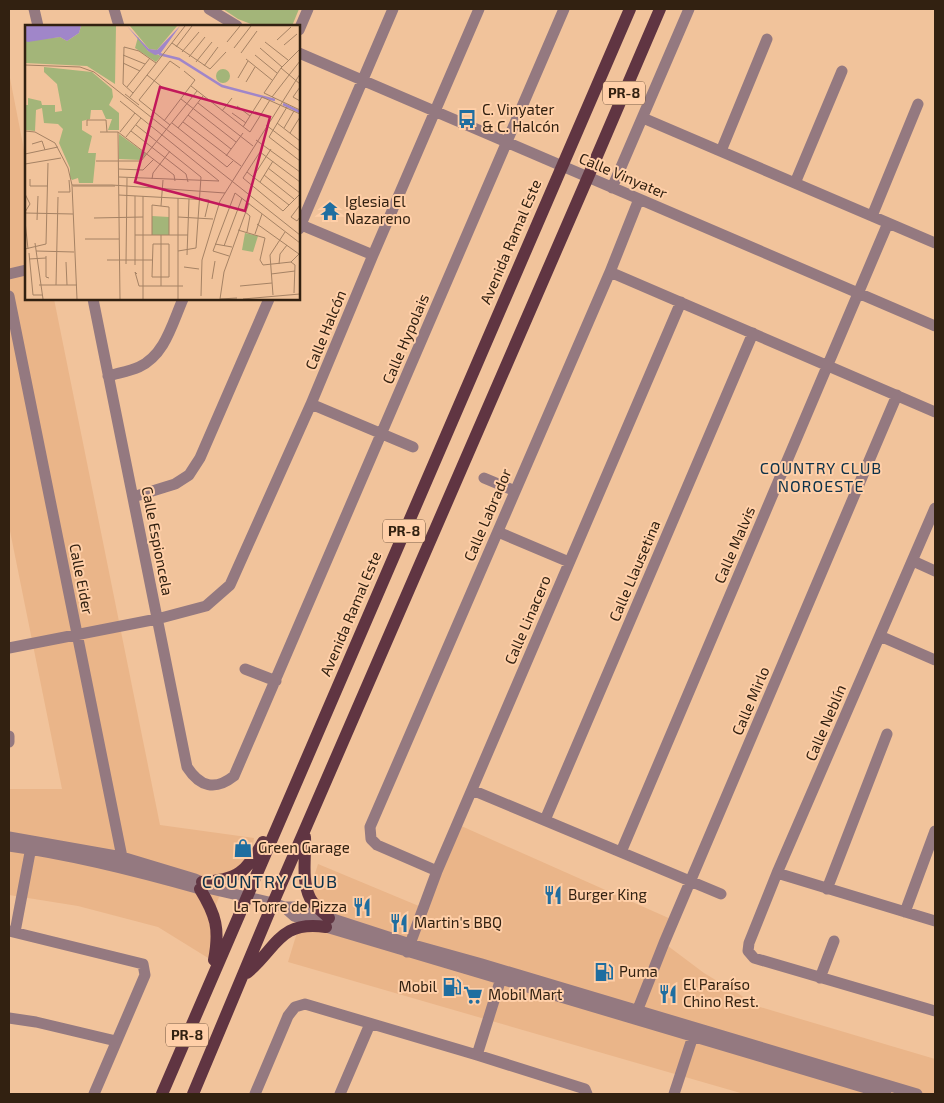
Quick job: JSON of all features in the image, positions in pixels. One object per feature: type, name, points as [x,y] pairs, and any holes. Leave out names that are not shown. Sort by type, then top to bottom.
[{"type":"main road","name":"Avenida Ramal Este","points":[[162,1094],[630,9]]},
{"type":"main road","name":"PR-8","points":[[193,1094],[244,976],[279,905],[305,832],[660,9]]},
{"type":"main road","points":[[212,975],[216,944],[216,924],[203,886],[227,880],[240,872],[256,854],[268,832],[283,813]]},
{"type":"main road","points":[[244,976],[271,946],[288,932],[311,925],[328,923],[314,904],[307,890],[305,832]]},
{"type":"street","points":[[34,9],[38,25]]},
{"type":"street","points":[[114,9],[119,25]]},
{"type":"street","points":[[210,9],[234,25]]},
{"type":"street","points":[[300,28],[308,9]]},
{"type":"street","points":[[300,224],[393,9]]},
{"type":"street","name":"Calle Halcón","points":[[9,648],[157,619],[206,606],[230,584],[311,404],[479,9]]},
{"type":"street","name":"Calle Hypolais","points":[[203,783],[216,786],[234,776],[564,9]]},
{"type":"street","points":[[612,188],[689,9]]},
{"type":"street","points":[[720,151],[767,39]]},
{"type":"street","name":"Calle Vinyater","points":[[300,53],[935,326]]},
{"type":"street","points":[[795,183],[842,71]]},
{"type":"street","points":[[872,216],[918,104]]},
{"type":"street","points":[[643,118],[935,243]]},
{"type":"street","name":"Calle Labrador","points":[[437,871],[377,845],[371,839],[370,827],[610,272],[639,199]]},
{"type":"street","name":"Calle Malvis","points":[[621,852],[888,223]]},
{"type":"street","points":[[300,226],[373,255]]},
{"type":"street","points":[[9,274],[25,270]]},
{"type":"street","points":[[610,272],[935,412]]},
{"type":"street","name":"Calle Eider","points":[[9,296],[122,862]]},
{"type":"street","name":"Calle Espioncela","points":[[93,300],[187,768],[193,776],[203,783]]},
{"type":"street","points":[[108,376],[138,368],[156,356],[162,347],[183,300]]},
{"type":"street","points":[[133,497],[176,484],[189,475],[200,458],[269,300]]},
{"type":"street","name":"Calle Linacero","points":[[408,948],[437,871],[681,302]]},
{"type":"street","name":"Calle Llausetina","points":[[545,820],[753,333]]},
{"type":"street","name":"Calle Mirlo","points":[[635,1014],[897,395]]},
{"type":"street","points":[[311,404],[413,447]]},
{"type":"street","points":[[484,478],[515,491]]},
{"type":"street","name":"Calle Neblín","points":[[820,978],[754,958],[748,951],[749,943],[777,873],[935,508]]},
{"type":"street","points":[[498,532],[569,562]]},
{"type":"street","points":[[913,561],[935,571]]},
{"type":"street","points":[[880,636],[935,660]]},
{"type":"street","points":[[245,669],[276,681]]},
{"type":"street","points":[[827,889],[888,734]]},
{"type":"street","points":[[472,790],[721,894]]},
{"type":"street","points":[[905,912],[935,831]]},
{"type":"street","points":[[9,837],[32,845],[122,862],[203,886],[279,905],[294,916],[328,923],[635,1014],[886,1094]]},
{"type":"street","points":[[9,846],[32,845]]},
{"type":"street","points":[[32,845],[12,931],[143,964],[145,975],[94,1094]]},
{"type":"street","points":[[777,873],[935,921]]},
{"type":"street","points":[[834,941],[820,978],[935,1011]]},
{"type":"street","points":[[477,1055],[502,975]]},
{"type":"street","points":[[255,1094],[288,1016],[295,1007],[305,1004],[586,1089],[587,1094]]},
{"type":"street","points":[[9,1018],[36,1022],[116,1041]]},
{"type":"street","points":[[340,1094],[370,1024]]},
{"type":"street","points":[[674,1094],[694,1032]]},
{"type":"street","points":[[857,1086],[917,1094]]},
{"type":"shaded area","points":[[9,73],[25,155],[25,300],[54,300],[160,825],[254,838],[250,862],[219,897],[213,912],[213,961],[158,927],[78,906],[9,895],[9,789],[62,789],[9,526]]},
{"type":"shaded area","points":[[459,825],[673,920],[664,943],[704,973],[760,1007],[935,1059],[935,1094],[744,1094],[288,962],[318,864],[426,909]]},
{"type":"green space","points":[[223,9],[299,9],[292,25],[253,25],[238,19]]},
{"type":"place","name":"C. Vinyater & C. Halcón","points":[[467,119]]},
{"type":"place","name":"Iglesia El Nazareno","points":[[330,211]]},
{"type":"place","name":"Green Garage","points":[[243,848]]},
{"type":"place","name":"Burger King","points":[[553,895]]},
{"type":"place","name":"La Torre de Pizza","points":[[362,907]]},
{"type":"place","name":"Martin's BBQ","points":[[399,923]]},
{"type":"place","name":"Puma","points":[[604,972]]},
{"type":"place","name":"Mobil","points":[[452,987]]},
{"type":"place","name":"El Paraíso Chino Rest.","points":[[668,994]]},
{"type":"place","name":"Mobil Mart","points":[[473,995]]},
{"type":"district","name":"COUNTRY CLUB NOROESTE","points":[[821,477]]},
{"type":"district","name":"COUNTRY CLUB","points":[[270,882]]}]
